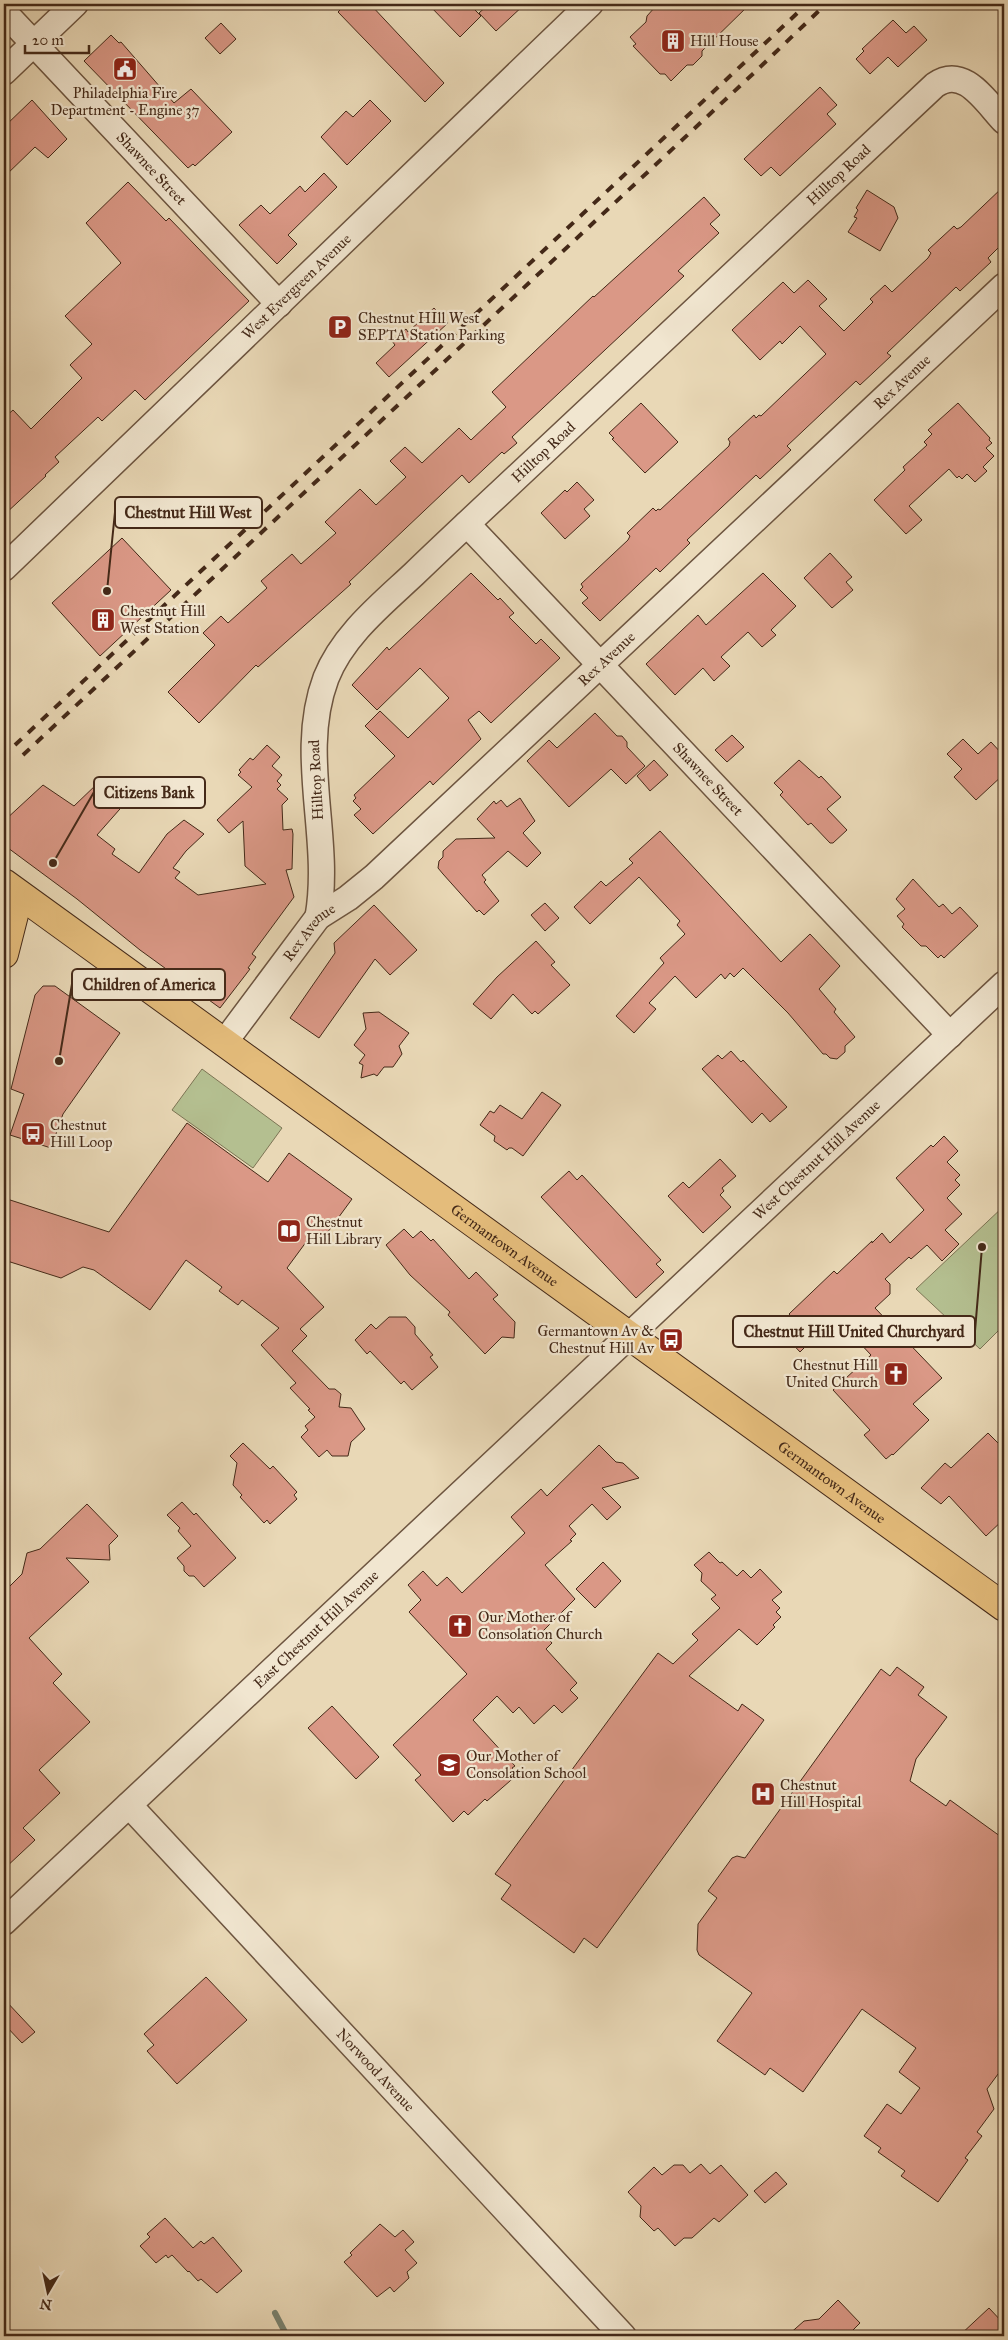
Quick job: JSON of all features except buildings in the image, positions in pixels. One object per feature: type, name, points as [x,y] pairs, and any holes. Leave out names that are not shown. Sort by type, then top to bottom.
[{"type":"main road","points":[[4,954],[12,889]]},
{"type":"main road","name":"Germantown Avenue","points":[[12,889],[1004,1607]]},
{"type":"street","points":[[4,72],[75,4]]},
{"type":"street","name":"West Evergreen Avenue","points":[[4,568],[590,4]]},
{"type":"street","name":"Shawnee Street","points":[[4,12],[279,304]]},
{"type":"street","name":"Hilltop Road","points":[[318,917],[321,860],[314,731],[320,694],[328,674],[349,638],[467,524],[934,85],[944,79],[954,78],[964,81],[1004,121]]},
{"type":"street","name":"Rex Avenue","points":[[224,1043],[318,917],[348,898],[374,877],[1004,286]]},
{"type":"street","name":"Shawnee Street","points":[[467,524],[950,1035]]},
{"type":"street","name":"West Chestnut Hill Avenue","points":[[629,1336],[1004,984]]},
{"type":"street","name":"East Chestnut Hill Avenue","points":[[4,1922],[629,1336]]},
{"type":"street","name":"Norwood Avenue","points":[[129,1805],[624,2336]]},
{"type":"green space","points":[[202,1069],[282,1128],[253,1168],[172,1110]]},
{"type":"green space","points":[[1004,1206],[1004,1325],[980,1349],[916,1289]]},
{"type":"waterway","points":[[275,2313],[287,2336]]},
{"type":"railway","points":[[15,745],[807,4]]},
{"type":"railway","points":[[23,755],[826,4]]},
{"type":"place","name":"Hill House","points":[[673,41]]},
{"type":"place","name":"Philadelphia Fire Department - Engine 37","points":[[125,69]]},
{"type":"place","name":"Chestnut HIll West SEPTA Station Parking","points":[[340,327]]},
{"type":"place","name":"Chestnut Hill West","points":[[107,591]]},
{"type":"place","name":"Chestnut Hill West Station","points":[[103,620]]},
{"type":"place","name":"Citizens Bank","points":[[53,863]]},
{"type":"place","name":"Children of America","points":[[59,1061]]},
{"type":"place","name":"Chestnut Hill Loop","points":[[33,1134]]},
{"type":"place","name":"Chestnut Hill Library","points":[[289,1231]]},
{"type":"place","name":"Chestnut Hill United Churchyard","points":[[982,1247]]},
{"type":"place","name":"Germantown Av & Chestnut Hill Av","points":[[671,1340]]},
{"type":"place","name":"Chestnut Hill United Church","points":[[896,1374]]},
{"type":"place","name":"Our Mother of Consolation Church","points":[[460,1626]]},
{"type":"place","name":"Our Mother of Consolation School","points":[[449,1765]]},
{"type":"place","name":"Chestnut Hill Hospital","points":[[763,1794]]}]
